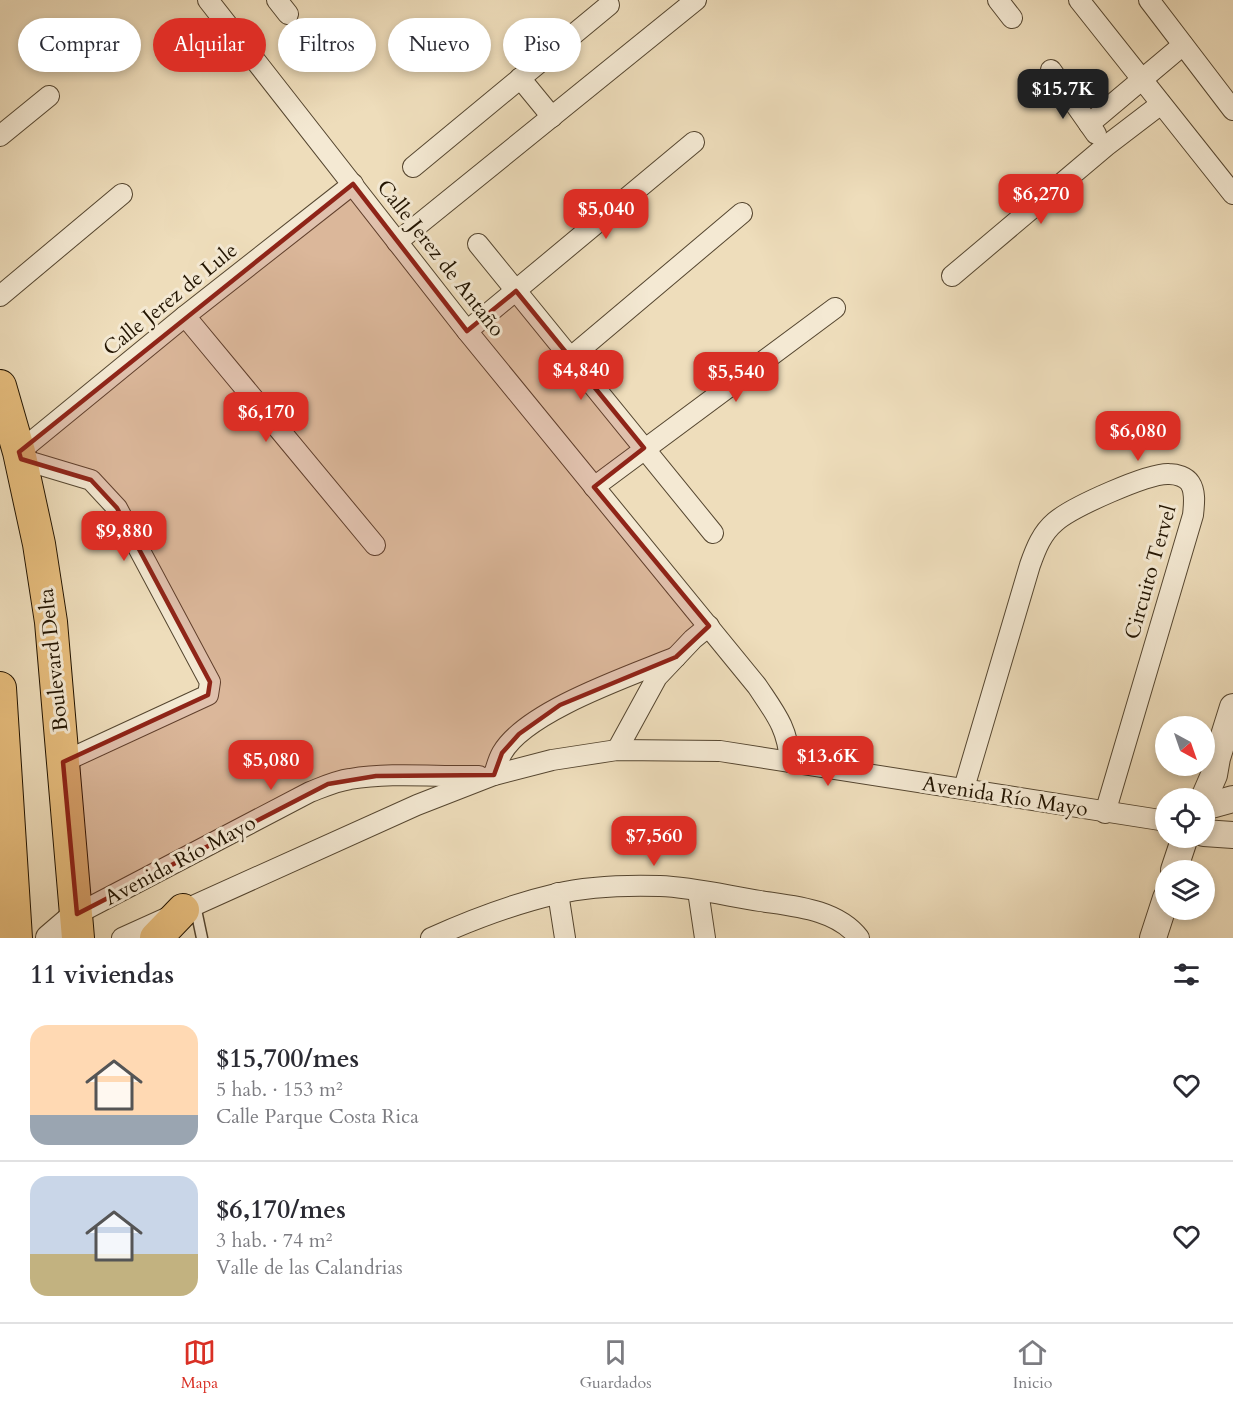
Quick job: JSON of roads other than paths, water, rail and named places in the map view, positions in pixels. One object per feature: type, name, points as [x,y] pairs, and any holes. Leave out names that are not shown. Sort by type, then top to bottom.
[{"type":"main road","name":"Boulevard Delta","points":[[0,386],[20,456],[39,544],[51,622],[77,926]]},
{"type":"main road","points":[[0,688],[3,775],[16,938]]},
{"type":"main road","points":[[156,938],[189,908]]},
{"type":"street","name":"Calle Jerez de Antaño","points":[[208,0],[467,331],[756,686],[782,725],[789,742],[790,762]]},
{"type":"street","points":[[397,242],[696,0]]},
{"type":"street","points":[[998,0],[1012,18]]},
{"type":"street","points":[[1079,0],[1233,194]]},
{"type":"street","points":[[1149,0],[1233,110]]},
{"type":"street","points":[[413,167],[609,5]]},
{"type":"street","points":[[1089,124],[1183,45]]},
{"type":"street","points":[[1051,70],[1106,146]]},
{"type":"street","points":[[520,78],[552,117]]},
{"type":"street","points":[[0,136],[49,96]]},
{"type":"street","points":[[952,276],[1106,146],[1161,104]]},
{"type":"street","points":[[467,331],[694,142]]},
{"type":"street","name":"Calle Jerez de Lule","points":[[20,456],[185,316],[353,184]]},
{"type":"street","points":[[0,296],[122,194]]},
{"type":"street","points":[[570,358],[742,213]]},
{"type":"street","points":[[478,244],[713,533]]},
{"type":"street","points":[[594,487],[835,308]]},
{"type":"street","points":[[185,316],[375,545]]},
{"type":"street","points":[[20,456],[91,480],[117,508],[210,682],[208,695],[63,762]]},
{"type":"street","name":"Circuito Tervel","points":[[964,788],[1030,565],[1044,533],[1056,521],[1086,503],[1154,476],[1168,474],[1180,476],[1189,482],[1193,489],[1193,514],[1106,813]]},
{"type":"street","points":[[617,750],[657,677],[693,639],[709,626]]},
{"type":"street","points":[[494,775],[502,753],[519,734],[560,705],[676,657]]},
{"type":"street","points":[[1209,788],[1233,707]]},
{"type":"street","name":"Avenida Río Mayo","points":[[122,938],[417,806],[494,775],[552,760],[617,750],[720,751],[1155,820]]},
{"type":"street","name":"Avenida Río Mayo","points":[[49,938],[77,926],[310,792],[328,784],[376,776],[494,775]]},
{"type":"street","points":[[1215,804],[1233,799]]},
{"type":"street","points":[[1215,834],[1233,835]]},
{"type":"street","points":[[431,938],[463,923],[558,893],[611,887],[663,886],[796,906],[841,920],[859,938]]},
{"type":"street","points":[[698,891],[705,938]]},
{"type":"street","points":[[558,893],[565,938]]},
{"type":"street","points":[[1153,938],[1159,920]]},
{"type":"lane","points":[[189,908],[202,938]]}]
